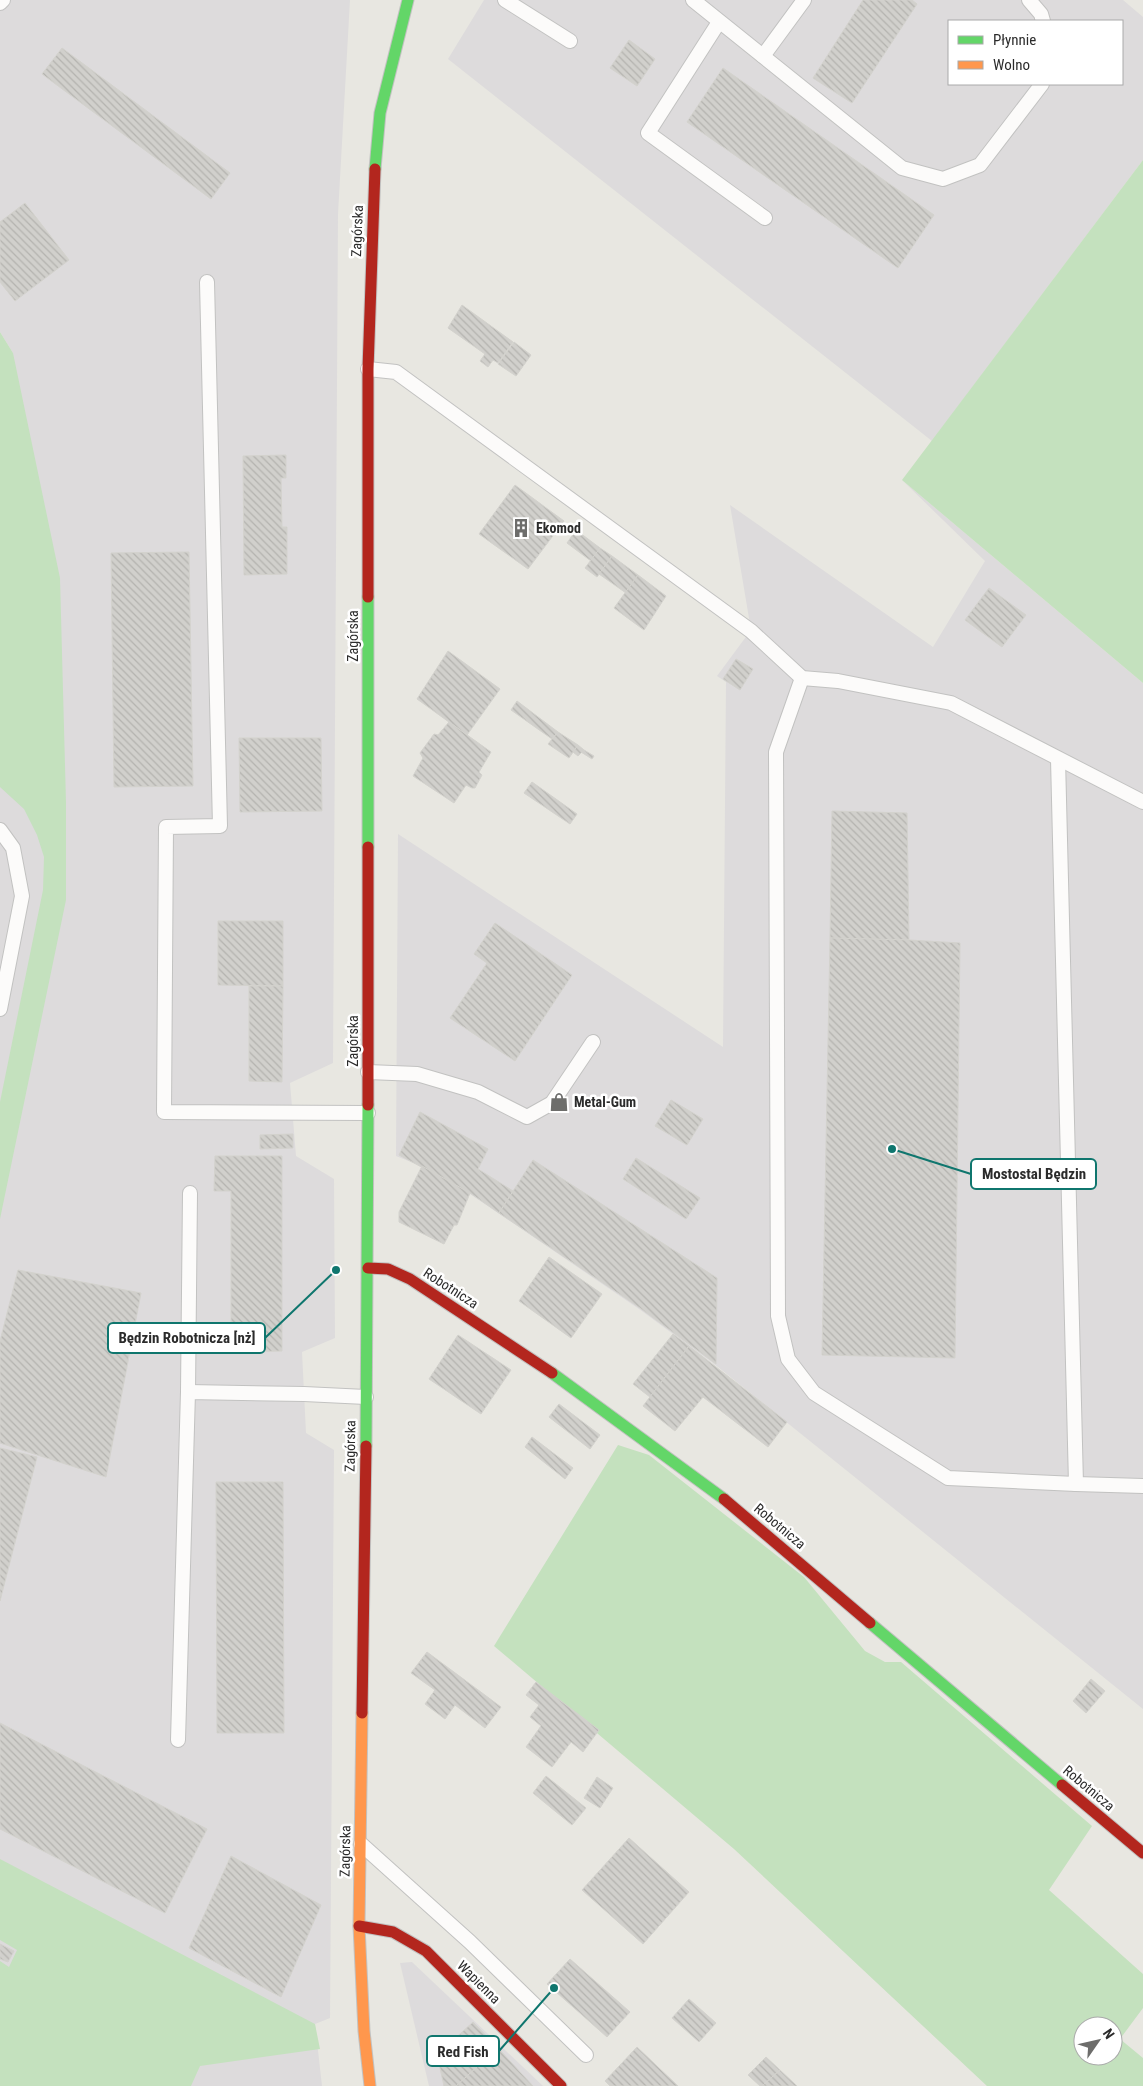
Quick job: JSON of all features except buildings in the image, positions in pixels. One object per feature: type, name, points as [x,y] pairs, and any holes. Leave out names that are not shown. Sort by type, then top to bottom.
[{"type":"street","name":"Zagórska","points":[[370,2086],[364,2031],[359,1926],[368,1268],[368,369],[374,185],[380,113],[408,0]]},
{"type":"street","name":"Robotnicza","points":[[368,1268],[388,1269],[410,1279],[564,1381],[711,1488],[1143,1853]]},
{"type":"street","name":"Wapienna","points":[[359,1926],[393,1932],[426,1951],[561,2086]]},
{"type":"lane","points":[[0,3],[3,0]]},
{"type":"lane","points":[[505,0],[570,41]]},
{"type":"lane","points":[[692,0],[902,168],[943,179],[980,165],[1041,85]]},
{"type":"lane","points":[[762,56],[804,0]]},
{"type":"lane","points":[[1029,0],[1041,14],[1043,20]]},
{"type":"lane","points":[[719,22],[648,133],[765,218]]},
{"type":"lane","points":[[207,282],[220,826],[166,827],[164,1112],[368,1113]]},
{"type":"lane","points":[[368,369],[396,372],[751,631],[802,678],[838,681],[951,703],[1143,802]]},
{"type":"lane","points":[[802,678],[776,752],[778,1316],[788,1359],[814,1393],[948,1478],[1143,1486]]},
{"type":"lane","points":[[1058,759],[1076,1484]]},
{"type":"lane","points":[[0,830],[13,848],[22,896],[0,1009]]},
{"type":"lane","points":[[368,1072],[417,1074],[478,1092],[527,1116],[552,1103],[593,1042]]},
{"type":"lane","points":[[178,1740],[188,1392],[190,1192]]},
{"type":"lane","points":[[188,1392],[366,1397]]},
{"type":"lane","points":[[360,1844],[465,1938],[586,2055]]},
{"type":"shaded area","points":[[0,0],[350,0],[338,214],[333,1063],[290,1083],[296,1156],[334,1179],[335,1338],[302,1352],[306,1433],[334,1450],[330,2018],[315,2024],[322,2086],[0,2086],[0,763],[13,353],[0,332]]},
{"type":"shaded area","points":[[484,0],[1123,0],[1143,17],[1143,160],[932,441],[448,59]]},
{"type":"shaded area","points":[[902,480],[1143,683],[1143,1709],[718,1367],[639,1309],[470,1194],[421,1166],[396,1156],[398,834],[723,1047],[726,682],[717,676],[751,630],[730,505],[933,647],[985,561]]},
{"type":"shaded area","points":[[412,1962],[543,2086],[429,2086],[400,1963]]},
{"type":"green space","points":[[1143,160],[1143,683],[902,480]]},
{"type":"green space","points":[[0,332],[13,353],[60,578],[66,802],[66,900],[0,1219],[0,1102],[43,890],[44,857],[37,835],[24,809],[0,787]]},
{"type":"green space","points":[[618,1445],[649,1455],[804,1577],[865,1651],[885,1662],[901,1662],[1092,1826],[1049,1890],[1143,1974],[1143,2008],[1123,2035],[1123,2016],[1073,2016],[1073,2066],[1123,2066],[1123,2041],[1143,2058],[1143,2086],[987,2086],[734,1849],[494,1646]]},
{"type":"green space","points":[[0,1859],[315,2024],[320,2049],[200,2066],[191,2086],[0,2086],[0,1961],[9,1967],[17,1950],[0,1940]]},
{"type":"traffic: fast","points":[[375,169],[380,113],[408,0]]},
{"type":"traffic: fast","points":[[368,597],[368,847]]},
{"type":"traffic: fast","points":[[366,1446],[368,1105]]},
{"type":"traffic: fast","points":[[552,1373],[724,1499]]},
{"type":"traffic: fast","points":[[870,1623],[1062,1785]]},
{"type":"traffic: slow","points":[[362,1713],[359,1926],[364,2031],[370,2086]]},
{"type":"traffic: jam","points":[[368,597],[368,369],[375,169]]},
{"type":"traffic: jam","points":[[368,847],[368,1105]]},
{"type":"traffic: jam","points":[[368,1268],[388,1269],[410,1279],[552,1373]]},
{"type":"traffic: jam","points":[[362,1713],[366,1446]]},
{"type":"traffic: jam","points":[[724,1499],[870,1623]]},
{"type":"traffic: jam","points":[[1062,1785],[1143,1853]]},
{"type":"traffic: jam","points":[[359,1926],[393,1932],[426,1951],[561,2086]]},
{"type":"place","name":"Ekomod","points":[[521,528]]},
{"type":"place","name":"Metal-Gum","points":[[559,1102]]},
{"type":"place","name":"Mostostal Będzin","points":[[892,1149]]},
{"type":"place","name":"Będzin Robotnicza [nż]","points":[[336,1270]]},
{"type":"place","name":"Red Fish","points":[[554,1988]]}]
